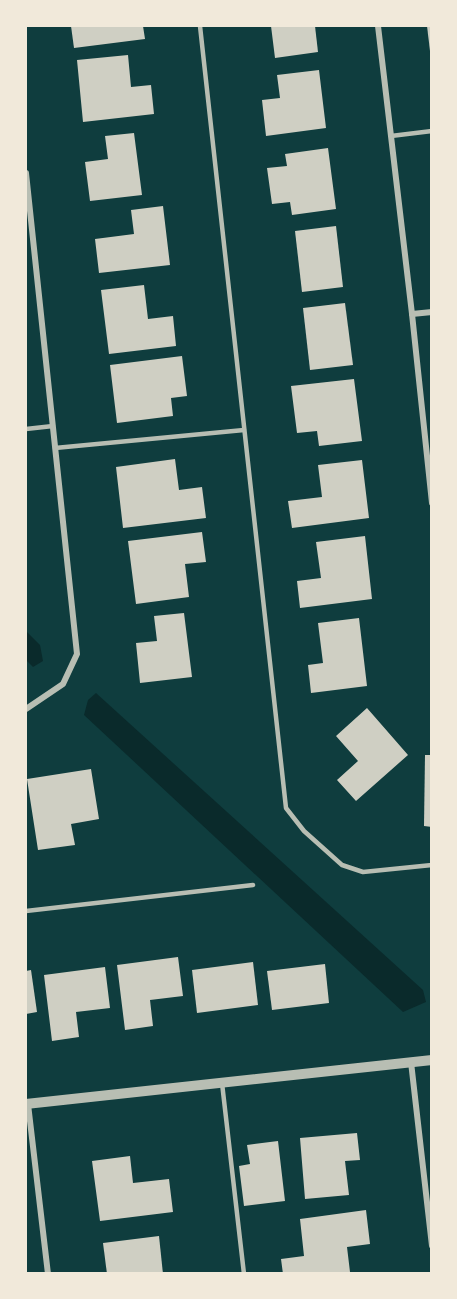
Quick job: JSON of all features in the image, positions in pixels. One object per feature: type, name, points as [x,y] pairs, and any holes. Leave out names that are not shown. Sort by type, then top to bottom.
[{"type":"street","points":[[378,26],[431,498]]},
{"type":"street","points":[[26,173],[77,654],[63,684],[26,709]]},
{"type":"street","points":[[411,314],[432,312]]},
{"type":"street","points":[[48,1274],[27,1104],[432,1060]]},
{"type":"street","points":[[411,1062],[432,1246]]},
{"type":"lane","points":[[200,26],[286,807],[304,831],[342,865],[363,872],[432,865]]},
{"type":"lane","points":[[391,136],[432,131]]},
{"type":"lane","points":[[26,429],[52,426]]},
{"type":"lane","points":[[55,448],[244,430]]},
{"type":"lane","points":[[26,911],[253,885]]},
{"type":"lane","points":[[222,1083],[244,1274]]},
{"type":"water","points":[[26,631],[40,645],[43,661],[33,667],[26,660]]},
{"type":"water","points":[[96,693],[423,990],[426,1002],[403,1012],[84,715],[88,700]]},
{"type":"building","points":[[71,26],[143,26],[145,39],[74,48]]},
{"type":"building","points":[[271,26],[315,26],[318,52],[275,58]]},
{"type":"building","points":[[427,26],[432,26],[432,51],[430,51]]},
{"type":"building","points":[[128,55],[131,87],[151,85],[154,114],[83,122],[77,60]]},
{"type":"building","points":[[319,70],[326,128],[266,136],[262,100],[280,98],[277,75]]},
{"type":"building","points":[[134,133],[142,195],[90,201],[85,162],[108,159],[105,136]]},
{"type":"building","points":[[328,148],[336,209],[292,215],[290,202],[272,204],[267,168],[287,166],[285,154]]},
{"type":"building","points":[[163,206],[170,265],[99,273],[95,239],[134,234],[131,210]]},
{"type":"building","points":[[336,226],[343,287],[302,292],[295,231]]},
{"type":"building","points":[[144,285],[148,319],[173,316],[176,346],[109,354],[101,290]]},
{"type":"building","points":[[345,303],[353,365],[310,370],[303,308]]},
{"type":"building","points":[[182,356],[187,396],[171,398],[173,416],[117,423],[110,365]]},
{"type":"building","points":[[354,379],[362,441],[319,446],[317,431],[297,433],[291,386]]},
{"type":"building","points":[[175,459],[179,490],[202,487],[206,518],[123,528],[116,467]]},
{"type":"building","points":[[362,460],[369,518],[292,528],[288,501],[322,497],[318,465]]},
{"type":"building","points":[[202,532],[206,562],[185,564],[189,597],[136,604],[128,541]]},
{"type":"building","points":[[365,536],[372,599],[300,608],[297,581],[321,578],[316,542]]},
{"type":"building","points":[[184,613],[192,677],[140,683],[136,643],[157,641],[154,616]]},
{"type":"building","points":[[359,618],[367,686],[311,693],[308,665],[323,663],[318,623]]},
{"type":"building","points":[[367,708],[408,755],[356,801],[337,780],[358,761],[336,736]]},
{"type":"building","points":[[425,755],[432,755],[432,827],[424,826]]},
{"type":"building","points":[[91,769],[99,819],[71,824],[75,845],[38,850],[27,779]]},
{"type":"building","points":[[178,957],[183,996],[150,1000],[153,1026],[125,1030],[117,965]]},
{"type":"building","points":[[253,962],[258,1005],[197,1013],[192,970]]},
{"type":"building","points":[[325,964],[329,1003],[272,1010],[267,971]]},
{"type":"building","points":[[105,967],[110,1008],[76,1012],[79,1037],[52,1041],[44,975]]},
{"type":"building","points":[[31,970],[37,1012],[26,1014],[26,971]]},
{"type":"building","points":[[357,1133],[360,1160],[345,1161],[349,1195],[305,1199],[300,1138]]},
{"type":"building","points":[[278,1141],[285,1201],[244,1206],[239,1166],[250,1164],[247,1145]]},
{"type":"building","points":[[130,1156],[133,1183],[169,1179],[173,1212],[100,1221],[92,1161]]},
{"type":"building","points":[[366,1210],[370,1244],[347,1247],[350,1272],[283,1274],[281,1259],[304,1256],[300,1219]]},
{"type":"building","points":[[159,1236],[163,1274],[107,1274],[103,1243]]}]
